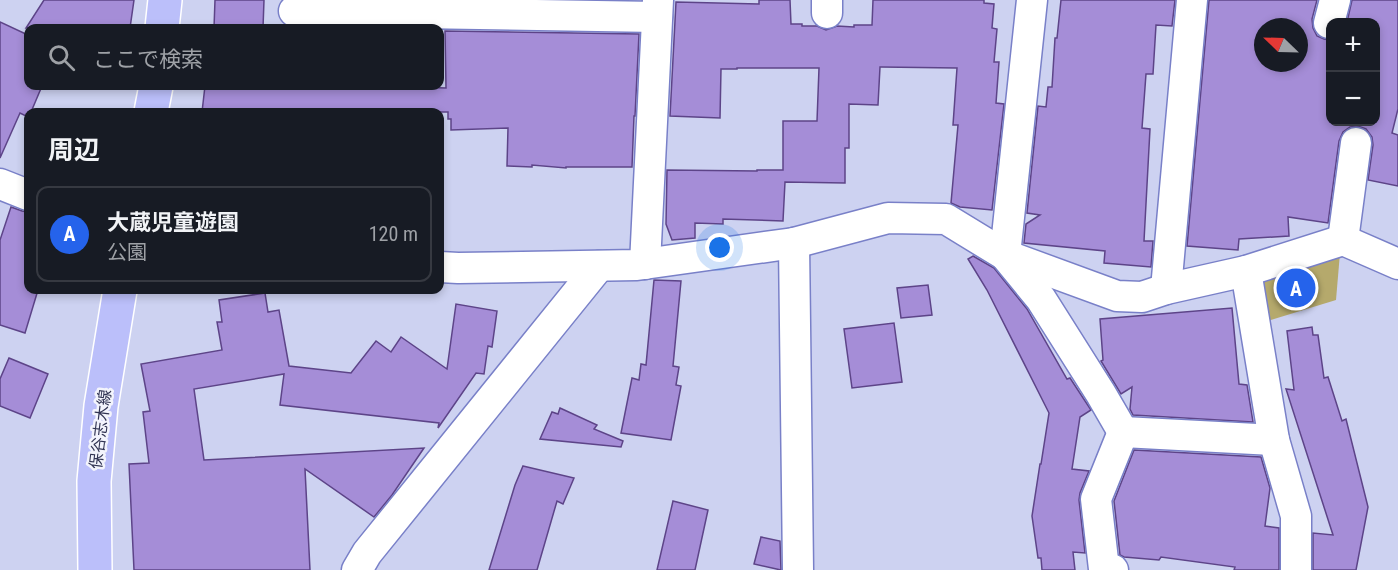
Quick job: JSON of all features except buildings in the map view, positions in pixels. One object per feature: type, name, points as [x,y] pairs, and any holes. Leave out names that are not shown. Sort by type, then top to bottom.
[{"type":"main road","points":[[162,24],[165,0]]},
{"type":"main road","points":[[152,108],[155,90]]},
{"type":"main road","name":"保谷志木線","points":[[95,570],[94,481],[101,406],[119,294]]},
{"type":"street","points":[[1032,0],[1005,255],[1041,299],[1123,432]]},
{"type":"street","points":[[1166,289],[1192,0]]},
{"type":"street","points":[[294,11],[657,8],[645,264]]},
{"type":"street","points":[[1343,240],[1356,143]]},
{"type":"street","points":[[0,184],[24,193]]},
{"type":"street","points":[[444,267],[645,264],[794,243],[888,218],[946,219],[1005,255],[1117,296],[1142,297],[1166,289],[1246,271],[1343,240],[1398,264]]},
{"type":"street","points":[[794,243],[798,570]]},
{"type":"street","points":[[357,570],[367,553],[599,266]]},
{"type":"street","points":[[1246,271],[1274,440],[1296,516],[1296,570]]},
{"type":"street","points":[[1123,432],[1274,440]]},
{"type":"street","points":[[1113,570],[1104,568],[1096,499],[1123,432]]},
{"type":"shaded area","points":[[1340,253],[1336,300],[1261,323],[1252,276]]},
{"type":"place","name":"大蔵児童遊園","points":[[1296,288]]}]
